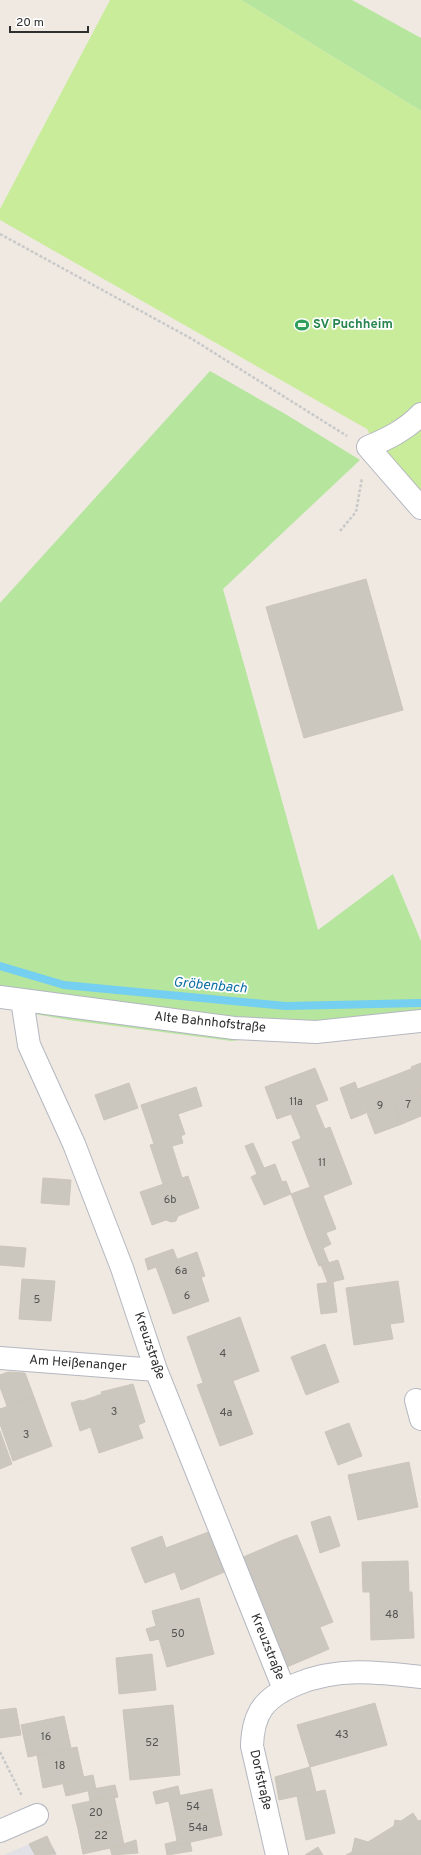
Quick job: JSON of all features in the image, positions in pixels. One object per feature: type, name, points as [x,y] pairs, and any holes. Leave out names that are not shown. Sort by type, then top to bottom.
[{"type":"street","points":[[421,414],[414,422],[392,437],[368,447],[421,508]]},
{"type":"street","name":"Alte Bahnhofstraße","points":[[0,997],[234,1028],[316,1032],[421,1021]]},
{"type":"street","name":"Kreuzstraße","points":[[22,1000],[29,1045],[74,1144],[122,1268],[156,1370],[284,1689]]},
{"type":"street","name":"Am Heißenanger","points":[[0,1358],[156,1370]]},
{"type":"street","name":"Dorfstraße","points":[[278,1855],[252,1746],[253,1729],[258,1712],[265,1704],[284,1689],[312,1677],[346,1672],[366,1671],[421,1677]]},
{"type":"street","points":[[0,1831],[35,1816]]},
{"type":"path","points":[[0,234],[192,339],[344,434],[368,447],[356,512],[340,531]]},
{"type":"path","points":[[0,1752],[35,1816]]},
{"type":"shaded area","points":[[47,1836],[57,1855],[4,1855]]},
{"type":"green space","name":"SV Puchheim","points":[[110,0],[241,0],[421,111],[421,502],[383,459],[367,429],[0,220],[0,209]]},
{"type":"green space","points":[[241,0],[352,0],[421,38],[421,111]]},
{"type":"green space","points":[[210,371],[287,415],[360,460],[223,589],[318,930],[393,874],[421,941],[421,1013],[232,1041],[69,1020],[0,1008],[0,603]]},
{"type":"building","points":[[366,579],[403,710],[304,738],[266,607]]},
{"type":"building","points":[[421,1063],[421,1092],[411,1067]]},
{"type":"building","points":[[315,1068],[328,1100],[315,1105],[325,1129],[301,1138],[291,1114],[277,1119],[265,1087]]},
{"type":"building","points":[[411,1069],[421,1094],[421,1116],[402,1124],[385,1079]]},
{"type":"building","points":[[385,1079],[402,1124],[375,1134],[358,1089]]},
{"type":"building","points":[[355,1082],[366,1113],[351,1119],[340,1088]]},
{"type":"building","points":[[129,1083],[138,1108],[104,1120],[95,1095]]},
{"type":"building","points":[[196,1087],[202,1106],[178,1114],[185,1134],[181,1136],[183,1143],[172,1146],[182,1178],[163,1184],[150,1145],[154,1144],[141,1105]]},
{"type":"building","points":[[330,1127],[352,1184],[315,1199],[292,1142]]},
{"type":"building","points":[[253,1143],[264,1168],[275,1164],[282,1182],[286,1181],[291,1194],[264,1205],[251,1177],[257,1174],[245,1146]]},
{"type":"building","points":[[188,1176],[199,1208],[178,1216],[176,1221],[171,1222],[166,1220],[152,1225],[140,1192]]},
{"type":"building","points":[[43,1178],[71,1180],[69,1205],[41,1203]]},
{"type":"building","points":[[310,1187],[315,1199],[323,1196],[336,1229],[308,1239],[291,1194]]},
{"type":"building","points":[[326,1233],[331,1244],[323,1248],[329,1263],[319,1266],[308,1239]]},
{"type":"building","points":[[0,1246],[26,1248],[24,1267],[0,1265]]},
{"type":"building","points":[[173,1249],[177,1259],[148,1270],[145,1259]]},
{"type":"building","points":[[197,1252],[205,1276],[165,1291],[156,1267]]},
{"type":"building","points":[[338,1260],[344,1279],[328,1283],[321,1265]]},
{"type":"building","points":[[201,1277],[209,1301],[173,1314],[165,1291]]},
{"type":"building","points":[[22,1279],[55,1281],[51,1321],[19,1319]]},
{"type":"building","points":[[398,1281],[404,1322],[390,1324],[393,1339],[354,1345],[346,1288]]},
{"type":"building","points":[[333,1282],[337,1312],[321,1314],[317,1284]]},
{"type":"building","points":[[240,1317],[259,1371],[206,1391],[187,1337]]},
{"type":"building","points":[[325,1344],[339,1382],[306,1395],[291,1357]]},
{"type":"building","points":[[8,1372],[25,1373],[34,1397],[7,1406],[0,1387],[0,1375]]},
{"type":"building","points":[[233,1381],[253,1434],[220,1446],[197,1385],[203,1383],[206,1391]]},
{"type":"building","points":[[133,1384],[145,1422],[138,1425],[143,1438],[99,1453],[82,1401],[102,1394],[101,1392]]},
{"type":"building","points":[[34,1397],[52,1446],[13,1461],[0,1424],[0,1409]]},
{"type":"building","points":[[81,1400],[91,1427],[80,1431],[71,1403]]},
{"type":"building","points":[[349,1423],[362,1456],[338,1465],[325,1432]]},
{"type":"building","points":[[0,1431],[12,1464],[0,1469]]},
{"type":"building","points":[[409,1462],[418,1507],[358,1520],[348,1475]]},
{"type":"building","points":[[330,1516],[340,1546],[320,1553],[311,1522]]},
{"type":"building","points":[[211,1531],[221,1557],[176,1575],[175,1572],[145,1583],[131,1548],[162,1536],[166,1548]]},
{"type":"building","points":[[297,1535],[333,1622],[320,1627],[283,1540]]},
{"type":"building","points":[[283,1540],[329,1649],[287,1667],[241,1558]]},
{"type":"building","points":[[221,1557],[227,1571],[181,1590],[176,1575]]},
{"type":"building","points":[[408,1561],[409,1592],[412,1592],[414,1638],[371,1640],[370,1592],[363,1592],[362,1562]]},
{"type":"building","points":[[199,1598],[214,1654],[167,1667],[159,1639],[150,1641],[146,1629],[156,1626],[152,1611]]},
{"type":"building","points":[[152,1654],[156,1690],[119,1694],[116,1658]]},
{"type":"building","points":[[375,1703],[387,1745],[310,1767],[297,1725]]},
{"type":"building","points":[[173,1705],[180,1775],[130,1780],[123,1710]]},
{"type":"building","points":[[16,1708],[21,1735],[0,1738],[0,1710]]},
{"type":"building","points":[[64,1716],[71,1748],[28,1757],[21,1725]]},
{"type":"building","points":[[77,1747],[84,1779],[43,1788],[37,1755]]},
{"type":"building","points":[[310,1767],[316,1792],[279,1800],[275,1777]]},
{"type":"building","points":[[93,1775],[96,1789],[66,1796],[63,1784],[84,1779],[83,1777]]},
{"type":"building","points":[[115,1785],[118,1797],[114,1798],[114,1796],[90,1801],[88,1790]]},
{"type":"building","points":[[178,1786],[180,1795],[168,1798],[169,1801],[156,1804],[153,1792]]},
{"type":"building","points":[[212,1789],[217,1812],[173,1821],[168,1798]]},
{"type":"building","points":[[325,1790],[335,1833],[306,1840],[297,1796]]},
{"type":"building","points":[[114,1796],[119,1820],[78,1829],[72,1805]]},
{"type":"building","points":[[217,1812],[222,1835],[178,1845],[173,1821]]},
{"type":"building","points":[[413,1813],[418,1821],[421,1820],[421,1855],[346,1855],[352,1852],[355,1838],[368,1842],[394,1826],[395,1820],[401,1821]]},
{"type":"building","points":[[119,1820],[124,1845],[83,1854],[78,1829]]},
{"type":"building","points":[[47,1836],[51,1845],[34,1853],[29,1844]]},
{"type":"building","points":[[136,1840],[138,1853],[112,1855],[110,1848]]},
{"type":"building","points":[[177,1841],[178,1845],[190,1842],[192,1851],[167,1855],[165,1844]]},
{"type":"building","points":[[51,1845],[56,1854],[35,1855],[34,1853]]},
{"type":"building","points":[[318,1847],[323,1855],[305,1855]]},
{"type":"waterway","name":"Gröbenbach","points":[[0,966],[64,985],[286,1006],[421,1003]]},
{"type":"place","name":"SV Puchheim","points":[[302,325]]}]
